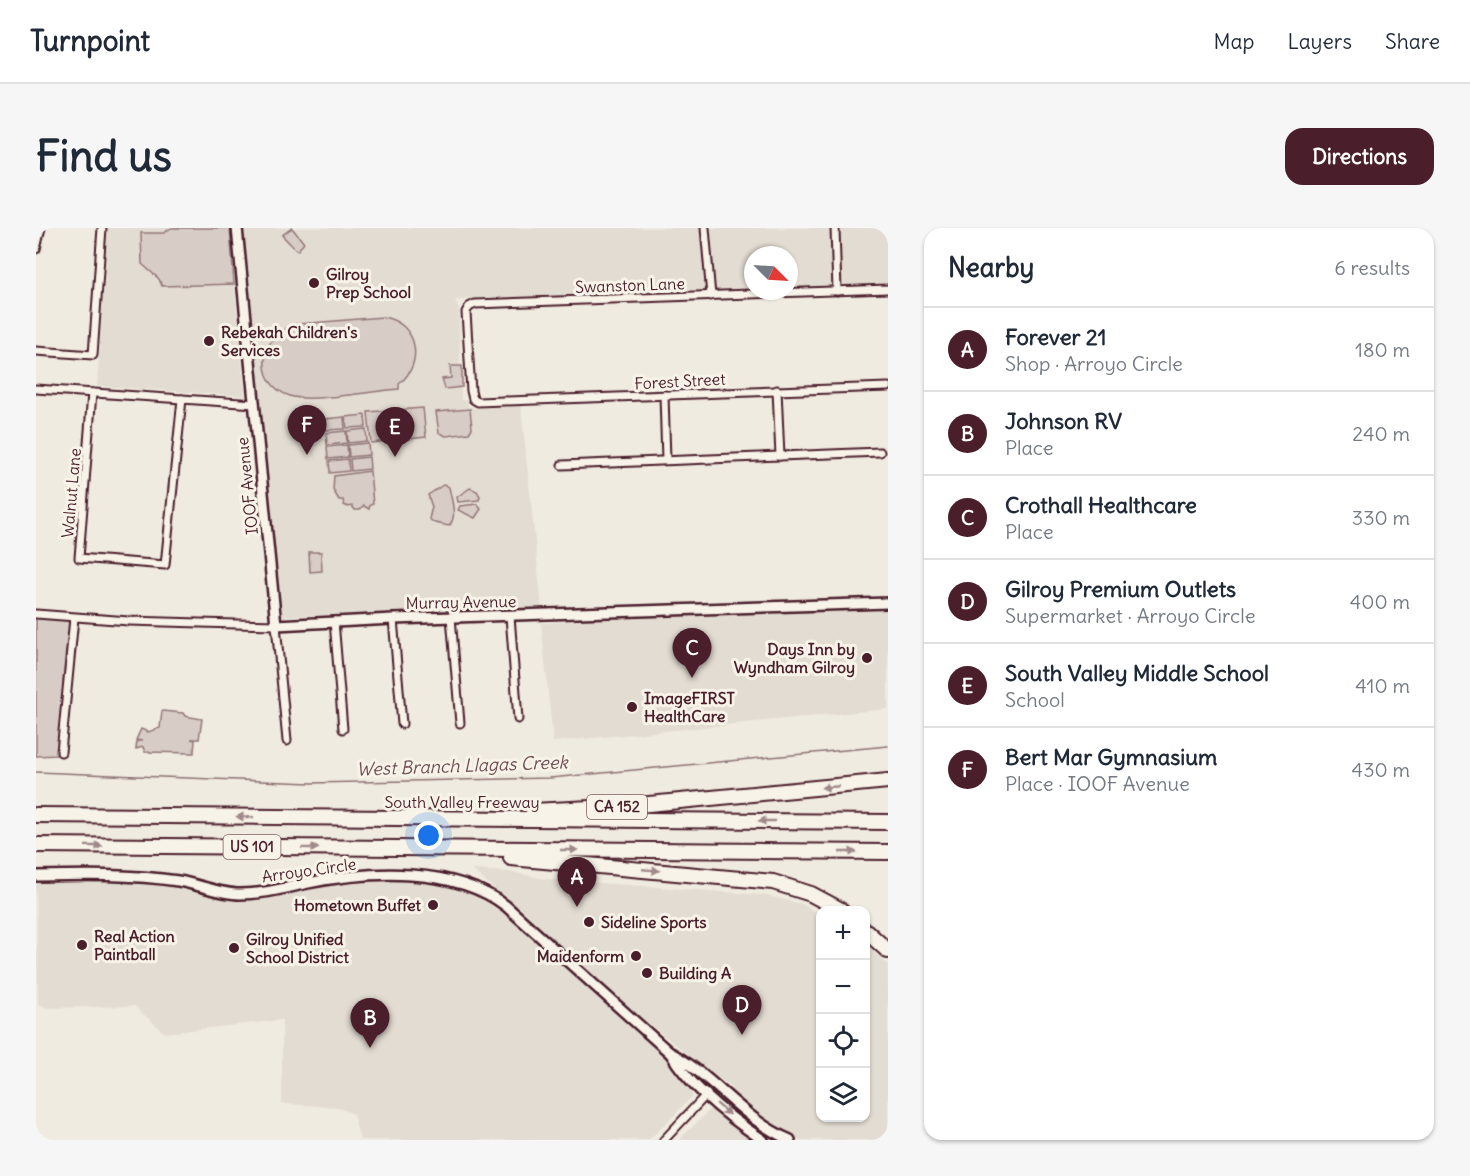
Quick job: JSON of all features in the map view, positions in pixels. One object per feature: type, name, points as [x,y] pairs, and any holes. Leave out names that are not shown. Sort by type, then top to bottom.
[{"type":"highway","name":"CA 152","points":[[345,818],[614,807],[888,781]]},
{"type":"highway","name":"South Valley Freeway","points":[[36,815],[888,822]]},
{"type":"highway","name":"US 101","points":[[36,845],[888,852]]},
{"type":"highway","points":[[468,849],[496,856],[773,882],[812,894],[834,906]]},
{"type":"highway","points":[[870,935],[888,951]]},
{"type":"street","points":[[36,249],[41,228]]},
{"type":"street","points":[[36,351],[93,356],[102,228]]},
{"type":"street","name":"IOOF Avenue","points":[[237,228],[286,741]]},
{"type":"street","points":[[705,228],[711,296]]},
{"type":"street","points":[[835,228],[837,291]]},
{"type":"street","name":"Swanston Lane","points":[[474,400],[471,391],[466,312],[475,304],[888,289]]},
{"type":"street","name":"Forest Street","points":[[474,400],[482,402],[888,387]]},
{"type":"street","points":[[36,389],[255,404]]},
{"type":"street","points":[[777,390],[780,456]]},
{"type":"street","name":"Walnut Lane","points":[[92,393],[79,558],[165,565],[182,399]]},
{"type":"street","points":[[664,395],[666,460]]},
{"type":"street","points":[[562,465],[880,452]]},
{"type":"street","name":"Murray Avenue","points":[[36,614],[74,618],[276,625],[334,621],[888,603]]},
{"type":"street","points":[[510,616],[518,719]]},
{"type":"street","points":[[451,617],[460,723]]},
{"type":"street","points":[[61,752],[74,618]]},
{"type":"street","points":[[393,619],[402,724]]},
{"type":"street","points":[[334,621],[343,729]]},
{"type":"street","name":"Arroyo Circle","points":[[36,876],[116,875],[179,881],[238,894],[278,891],[336,879],[422,874],[475,886],[506,906],[669,1052],[687,1061],[763,1126],[789,1140]]},
{"type":"street","name":"Arroyo Circle","points":[[669,1052],[678,1066],[706,1094],[745,1128],[763,1140]]},
{"type":"street","points":[[664,1140],[676,1130],[706,1094]]},
{"type":"shaded area","points":[[108,228],[229,228],[245,396],[97,386]]},
{"type":"shaded area","points":[[171,228],[230,228],[234,284],[162,286],[159,279],[142,264],[141,233],[164,233]]},
{"type":"shaded area","points":[[242,228],[888,228],[888,292],[798,293],[798,246],[744,246],[744,293],[596,295],[455,300],[459,309],[461,400],[466,400],[469,407],[474,408],[521,406],[542,609],[281,616]]},
{"type":"shaded area","points":[[292,228],[304,243],[297,251],[282,235]]},
{"type":"shaded area","points":[[383,317],[404,327],[414,345],[415,355],[412,366],[399,384],[399,389],[299,398],[278,389],[269,380],[265,369],[268,346],[285,328],[298,324]]},
{"type":"shaded area","points":[[450,366],[462,366],[462,387],[445,389],[442,379],[451,378]]},
{"type":"shaded area","points":[[423,408],[426,437],[371,443],[368,412]]},
{"type":"shaded area","points":[[470,409],[472,428],[469,433],[446,436],[439,433],[436,412]]},
{"type":"shaded area","points":[[365,415],[366,427],[347,428],[345,417]]},
{"type":"shaded area","points":[[344,417],[345,429],[326,430],[325,419]]},
{"type":"shaded area","points":[[366,429],[367,441],[348,443],[347,431]]},
{"type":"shaded area","points":[[346,431],[347,443],[327,445],[326,433]]},
{"type":"shaded area","points":[[368,443],[369,455],[349,457],[348,445]]},
{"type":"shaded area","points":[[347,445],[348,457],[328,459],[327,447]]},
{"type":"shaded area","points":[[369,457],[370,469],[351,471],[350,459]]},
{"type":"shaded area","points":[[348,459],[349,471],[330,473],[329,461]]},
{"type":"shaded area","points":[[370,471],[373,504],[369,509],[364,506],[360,510],[344,505],[343,500],[339,500],[333,490],[334,476]]},
{"type":"shaded area","points":[[443,485],[449,487],[453,508],[453,518],[449,526],[429,519],[432,507],[428,495]]},
{"type":"shaded area","points":[[470,488],[477,491],[480,496],[479,500],[458,502],[457,497]]},
{"type":"shaded area","points":[[477,504],[481,509],[475,518],[458,510],[460,506]]},
{"type":"shaded area","points":[[309,552],[321,552],[322,571],[310,572]]},
{"type":"shaded area","points":[[791,607],[888,611],[888,709],[553,742],[541,623]]},
{"type":"shaded area","points":[[36,616],[72,620],[58,755],[36,756]]},
{"type":"shaded area","points":[[162,711],[183,713],[185,716],[202,719],[199,739],[191,739],[195,740],[194,753],[145,752],[143,747],[136,749],[137,741],[142,741],[136,740],[141,729],[148,732],[160,728]]},
{"type":"shaded area","points":[[472,870],[510,872],[546,879],[764,895],[802,904],[816,912],[816,1122],[870,1122],[870,949],[888,965],[888,1140],[679,1140],[732,1088],[594,982],[537,925]]},
{"type":"shaded area","points":[[421,880],[460,886],[510,917],[688,1079],[692,1097],[652,1137],[646,1140],[360,1140],[353,1114],[337,1107],[282,1104],[282,1020],[165,1033],[134,1006],[48,1008],[38,1004],[36,881],[158,883],[239,899],[281,895],[325,881]]},
{"type":"waterway","name":"West Branch Llagas Creek","points":[[36,772],[311,783],[550,778],[888,746]]},
{"type":"place","name":"Gilroy Prep School","points":[[314,283]]},
{"type":"place","name":"Rebekah Children's Services","points":[[209,341]]},
{"type":"place","name":"Bert Mar Gymnasium","points":[[307,455]]},
{"type":"place","name":"South Valley Middle School","points":[[395,457]]},
{"type":"place","name":"Days Inn by Wyndham Gilroy","points":[[867,658]]},
{"type":"place","name":"Crothall Healthcare","points":[[692,678]]},
{"type":"place","name":"ImageFIRST HealthCare","points":[[632,707]]},
{"type":"place","name":"Hometown Buffet","points":[[433,905]]},
{"type":"place","name":"Forever 21","points":[[577,907]]},
{"type":"place","name":"Sideline Sports","points":[[589,922]]},
{"type":"place","name":"Real Action Paintball","points":[[82,945]]},
{"type":"place","name":"Gilroy Unified School District","points":[[234,948]]},
{"type":"place","name":"Maidenform","points":[[636,956]]},
{"type":"place","name":"Building A","points":[[647,973]]},
{"type":"place","name":"Gilroy Premium Outlets","points":[[742,1035]]},
{"type":"place","name":"Johnson RV","points":[[370,1048]]}]
